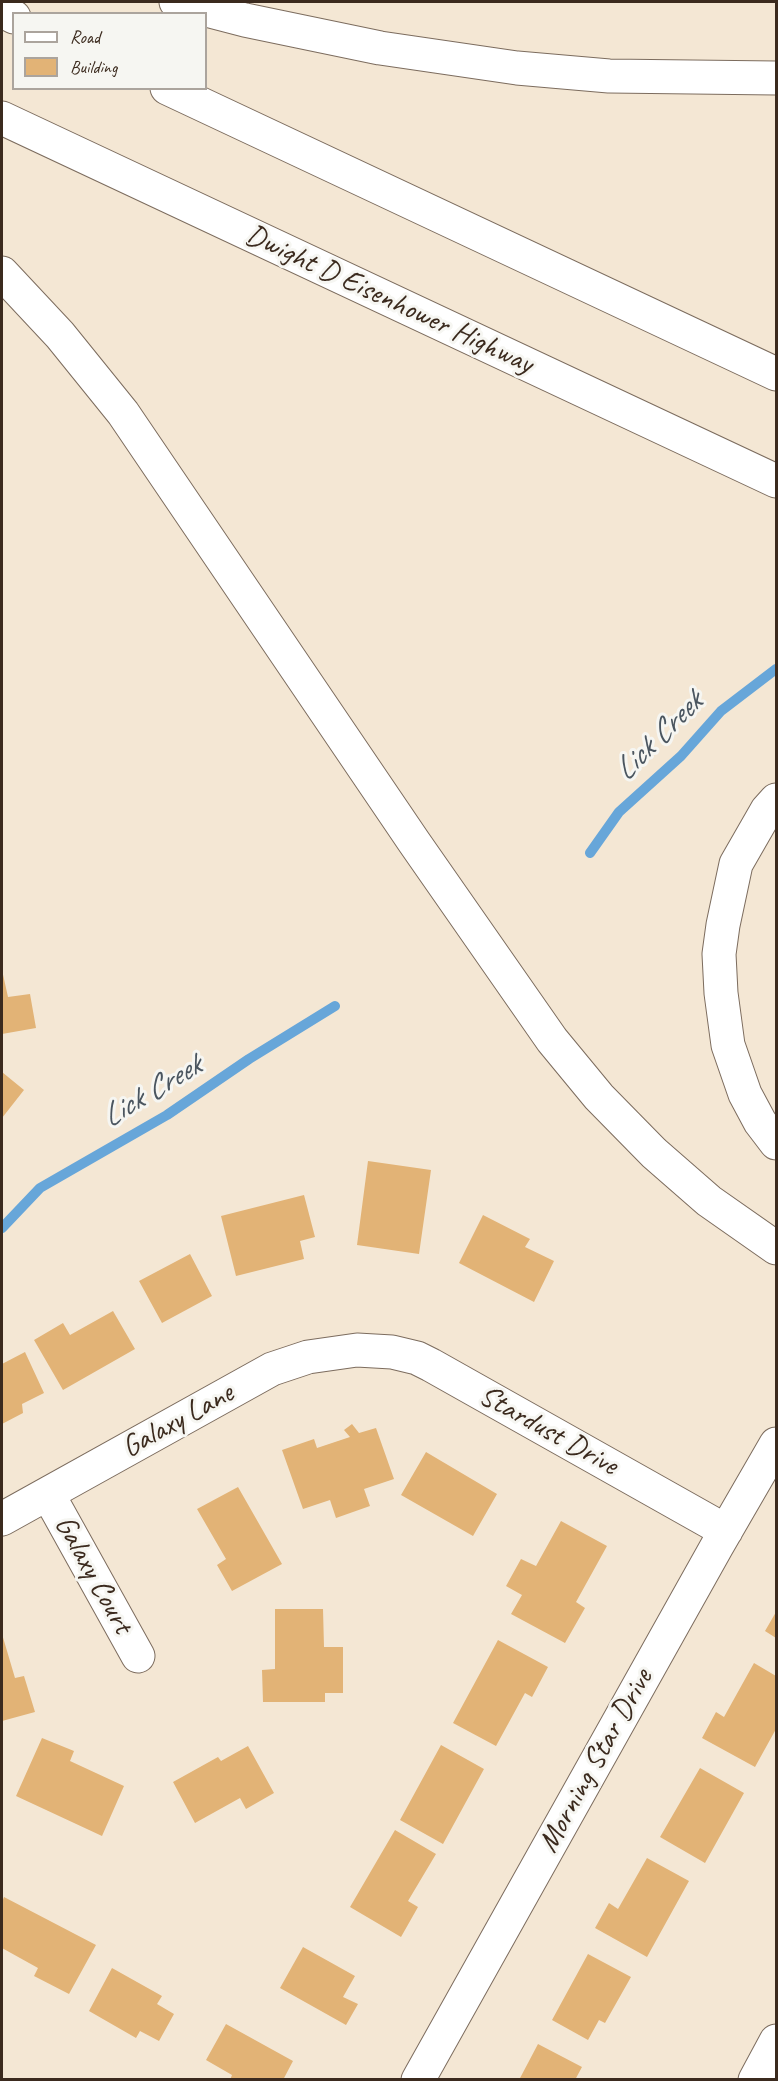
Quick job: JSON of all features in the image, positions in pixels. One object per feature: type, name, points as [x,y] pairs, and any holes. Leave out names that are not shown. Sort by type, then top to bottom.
[{"type":"main road","points":[[176,2],[245,20],[380,48],[517,68],[609,76],[777,78]]},
{"type":"main road","points":[[171,90],[777,374]]},
{"type":"main road","name":"Dwight D Eisenhower Highway","points":[[2,118],[777,481]]},
{"type":"main road","points":[[2,273],[60,335],[123,413],[414,842],[552,1040],[599,1097],[654,1153],[710,1201],[777,1248]]},
{"type":"main road","points":[[777,800],[767,810],[736,864],[719,954],[721,993],[728,1045],[745,1094],[760,1122],[777,1143]]},
{"type":"main road","name":"Galaxy Lane","points":[[2,1519],[272,1370],[318,1354],[364,1350]]},
{"type":"main road","name":"Stardust Drive","points":[[364,1350],[400,1354],[431,1365],[726,1530]]},
{"type":"main road","name":"Morning Star Drive","points":[[418,2079],[726,1530],[777,1444]]},
{"type":"main road","name":"Galaxy Court","points":[[48,1494],[138,1656]]},
{"type":"main road","points":[[755,2079],[777,2041]]},
{"type":"building","points":[[2,970],[8,997],[30,994],[36,1028],[2,1034]]},
{"type":"building","points":[[2,1072],[24,1090],[2,1118]]},
{"type":"building","points":[[368,1161],[431,1170],[419,1254],[357,1245]]},
{"type":"building","points":[[304,1195],[315,1237],[300,1241],[304,1259],[236,1276],[221,1216]]},
{"type":"building","points":[[483,1215],[530,1239],[525,1247],[554,1261],[534,1302],[459,1263]]},
{"type":"building","points":[[190,1254],[212,1296],[162,1323],[139,1281]]},
{"type":"building","points":[[113,1311],[135,1349],[63,1390],[34,1340],[63,1323],[70,1335]]},
{"type":"building","points":[[25,1352],[44,1393],[22,1404],[23,1413],[2,1424],[2,1364]]},
{"type":"building","points":[[352,1424],[359,1433],[376,1428],[394,1479],[364,1489],[370,1506],[336,1518],[330,1500],[303,1509],[282,1450],[314,1439],[317,1448],[350,1437],[344,1430]]},
{"type":"building","points":[[426,1452],[497,1494],[473,1536],[401,1495]]},
{"type":"building","points":[[238,1487],[282,1564],[232,1591],[217,1565],[226,1559],[197,1509]]},
{"type":"building","points":[[561,1521],[607,1546],[576,1602],[585,1608],[565,1643],[511,1614],[522,1595],[506,1586],[521,1559],[536,1566]]},
{"type":"building","points":[[275,1609],[323,1609],[324,1647],[343,1647],[343,1693],[325,1693],[325,1702],[263,1702],[262,1670],[275,1669]]},
{"type":"building","points":[[776,1612],[776,1638],[765,1631]]},
{"type":"building","points":[[2,1634],[15,1678],[24,1676],[35,1712],[2,1721]]},
{"type":"building","points":[[498,1640],[548,1667],[532,1697],[525,1693],[496,1746],[453,1723]]},
{"type":"building","points":[[754,1663],[776,1676],[776,1729],[755,1767],[702,1738],[716,1712],[724,1717]]},
{"type":"building","points":[[42,1738],[74,1751],[70,1761],[124,1786],[102,1836],[16,1796]]},
{"type":"building","points":[[441,1745],[484,1769],[443,1844],[400,1820]]},
{"type":"building","points":[[248,1746],[274,1793],[246,1809],[240,1798],[195,1823],[173,1782],[218,1757],[221,1761]]},
{"type":"building","points":[[700,1768],[744,1793],[705,1863],[660,1837]]},
{"type":"building","points":[[395,1830],[436,1854],[408,1901],[418,1907],[401,1937],[350,1907]]},
{"type":"building","points":[[647,1858],[689,1881],[647,1957],[595,1928],[609,1903],[618,1909]]},
{"type":"building","points":[[4,1897],[96,1945],[69,1994],[34,1976],[38,1968],[2,1948],[2,1902]]},
{"type":"building","points":[[303,1947],[355,1976],[343,1997],[358,2004],[346,2025],[280,1988]]},
{"type":"building","points":[[588,1954],[631,1977],[605,2023],[599,2020],[588,2040],[552,2020]]},
{"type":"building","points":[[112,1968],[162,1996],[157,2004],[174,2014],[159,2041],[140,2031],[136,2038],[89,2011]]},
{"type":"building","points":[[226,2024],[293,2061],[283,2080],[230,2080],[232,2075],[206,2060]]},
{"type":"building","points":[[538,2044],[582,2067],[575,2080],[519,2080]]},
{"type":"waterway","name":"Lick Creek","points":[[590,853],[619,812],[681,756],[721,711],[776,669]]},
{"type":"waterway","name":"Lick Creek","points":[[2,1228],[40,1188],[167,1115],[249,1059],[335,1006]]}]
